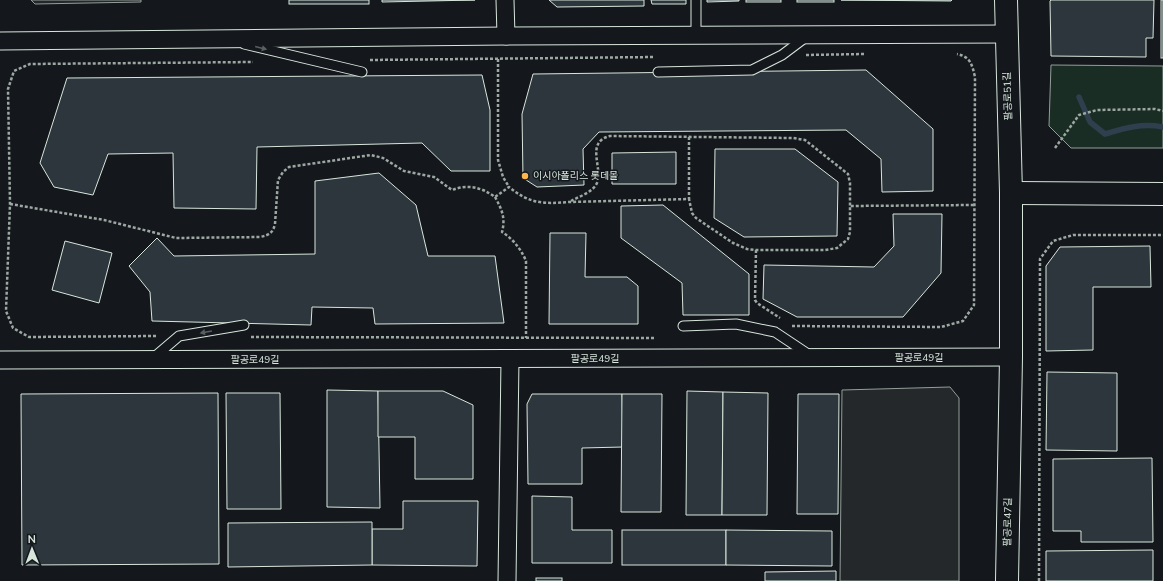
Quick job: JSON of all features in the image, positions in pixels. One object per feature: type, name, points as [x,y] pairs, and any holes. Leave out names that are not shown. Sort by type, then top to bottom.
[{"type":"street","points":[[505,0],[506,36]]},
{"type":"street","name":"팔공로51길","points":[[1006,0],[1011,193]]},
{"type":"street","points":[[0,41],[506,36],[808,36],[1006,34]]},
{"type":"street","points":[[1011,357],[1011,193],[1163,194]]},
{"type":"street","name":"팔공로49길","points":[[0,360],[1011,357]]},
{"type":"street","name":"팔공로47길","points":[[1007,581],[1011,357]]},
{"type":"street","points":[[508,579],[510,359]]},
{"type":"lane","points":[[696,0],[696,36]]},
{"type":"lane","points":[[658,72],[752,70],[782,55],[808,36]]},
{"type":"lane","points":[[223,39],[362,72]]},
{"type":"lane","points":[[683,326],[736,324],[776,332],[815,358]]},
{"type":"lane","points":[[151,360],[178,336],[244,325]]},
{"type":"path","points":[[788,323],[794,327],[941,326],[963,321],[974,305],[975,77],[972,64],[965,55],[953,53]]},
{"type":"path","points":[[782,55],[870,54]]},
{"type":"path","points":[[368,60],[663,57]]},
{"type":"path","points":[[498,59],[498,160],[503,177],[509,187],[519,195],[529,200],[550,203],[689,199]]},
{"type":"path","points":[[160,336],[29,337],[13,328],[6,311],[10,204],[8,90],[14,71],[30,64],[257,62]]},
{"type":"path","points":[[1055,148],[1079,115],[1097,110],[1155,109],[1163,111]]},
{"type":"path","points":[[569,202],[586,193],[597,182],[597,145],[605,137],[689,137],[793,138],[805,140],[848,174],[850,183],[850,236],[846,242],[837,248],[825,250],[756,250],[747,249],[740,246],[696,218],[692,213],[689,199],[689,137]]},
{"type":"path","points":[[10,204],[104,220],[176,238],[260,237],[268,235],[274,230],[278,180],[282,172],[289,167],[377,155],[404,171],[434,177],[452,190],[460,187],[474,187],[481,189],[495,197],[503,213],[504,219],[502,232],[510,236],[522,252],[526,261],[526,338]]},
{"type":"path","points":[[495,197],[509,187]]},
{"type":"path","points":[[850,206],[974,205]]},
{"type":"path","points":[[1039,581],[1040,259],[1053,241],[1073,235],[1163,235]]},
{"type":"path","points":[[756,250],[755,300],[757,303],[782,319]]},
{"type":"path","points":[[249,337],[663,338]]},
{"type":"green space","points":[[1051,65],[1163,66],[1163,148],[1071,148],[1049,126]]},
{"type":"shaded area","points":[[31,0],[141,0],[141,2],[35,4]]},
{"type":"shaded area","points":[[950,387],[959,398],[959,581],[840,581],[842,390]]},
{"type":"building","points":[[289,0],[369,0],[369,4],[289,4]]},
{"type":"building","points":[[382,0],[475,0],[382,2]]},
{"type":"building","points":[[549,0],[644,0],[644,6],[557,7]]},
{"type":"building","points":[[651,0],[686,0],[686,4],[652,4]]},
{"type":"building","points":[[707,0],[739,0],[739,1],[707,2]]},
{"type":"building","points":[[746,0],[781,0],[781,2],[746,2]]},
{"type":"building","points":[[797,0],[834,0],[834,2],[797,2]]},
{"type":"building","points":[[841,0],[952,0],[951,1]]},
{"type":"building","points":[[1051,0],[1154,0],[1153,38],[1146,38],[1146,57],[1051,56]]},
{"type":"building","points":[[1161,0],[1163,0],[1163,58],[1161,58]]},
{"type":"building","points":[[866,70],[933,129],[933,191],[882,192],[881,159],[846,130],[599,132],[583,149],[584,185],[537,187],[523,178],[522,114],[533,74]]},
{"type":"building","points":[[482,75],[490,110],[490,171],[451,171],[422,143],[257,147],[256,209],[174,208],[173,153],[108,154],[93,195],[54,187],[40,163],[67,78]]},
{"type":"building","points":[[715,149],[795,149],[838,182],[837,236],[744,237],[714,218]]},
{"type":"building","points":[[676,152],[676,184],[612,184],[612,153]]},
{"type":"building","points":[[379,173],[416,205],[428,256],[495,256],[504,323],[375,324],[373,308],[312,307],[311,325],[152,321],[150,292],[129,266],[157,238],[174,256],[315,254],[315,181]]},
{"type":"building","points":[[663,205],[749,274],[749,315],[683,315],[682,283],[621,238],[621,206]]},
{"type":"building","points":[[893,214],[942,214],[941,273],[903,317],[797,317],[763,299],[764,265],[874,267],[894,246]]},
{"type":"building","points":[[550,233],[586,233],[585,277],[627,277],[638,286],[638,324],[549,324]]},
{"type":"building","points":[[65,241],[112,253],[99,303],[52,290]]},
{"type":"building","points":[[1150,246],[1151,287],[1093,287],[1093,350],[1046,351],[1046,266],[1060,247]]},
{"type":"building","points":[[1047,372],[1117,373],[1117,451],[1046,450]]},
{"type":"building","points":[[327,390],[378,391],[380,508],[327,507]]},
{"type":"building","points":[[378,391],[443,391],[473,405],[473,479],[415,479],[415,437],[378,437]]},
{"type":"building","points":[[687,391],[723,392],[722,515],[686,515]]},
{"type":"building","points":[[723,392],[768,393],[767,515],[722,515]]},
{"type":"building","points":[[218,393],[219,564],[22,565],[21,394]]},
{"type":"building","points":[[226,393],[280,393],[281,509],[227,509]]},
{"type":"building","points":[[532,394],[622,394],[623,447],[582,448],[582,484],[528,484],[527,404]]},
{"type":"building","points":[[622,394],[662,394],[661,512],[621,512]]},
{"type":"building","points":[[798,394],[839,394],[838,514],[797,514]]},
{"type":"building","points":[[1152,458],[1153,542],[1081,542],[1081,531],[1053,531],[1053,459]]},
{"type":"building","points":[[532,496],[572,497],[572,530],[612,530],[612,563],[532,563]]},
{"type":"building","points":[[403,501],[478,501],[477,566],[372,565],[372,529],[403,529]]},
{"type":"building","points":[[372,522],[372,565],[228,567],[228,523]]},
{"type":"building","points":[[622,530],[726,530],[726,565],[622,565]]},
{"type":"building","points":[[726,530],[832,531],[832,566],[726,565]]},
{"type":"building","points":[[1153,550],[1153,581],[1046,581],[1046,551]]},
{"type":"building","points":[[836,571],[836,581],[765,581],[765,572]]},
{"type":"building","points":[[536,578],[562,578],[562,581],[536,581]]},
{"type":"waterway","points":[[1079,97],[1090,122],[1105,134],[1141,126],[1163,127]]},
{"type":"place","name":"이시아폴리스 롯데몰","points":[[525,176]]}]
